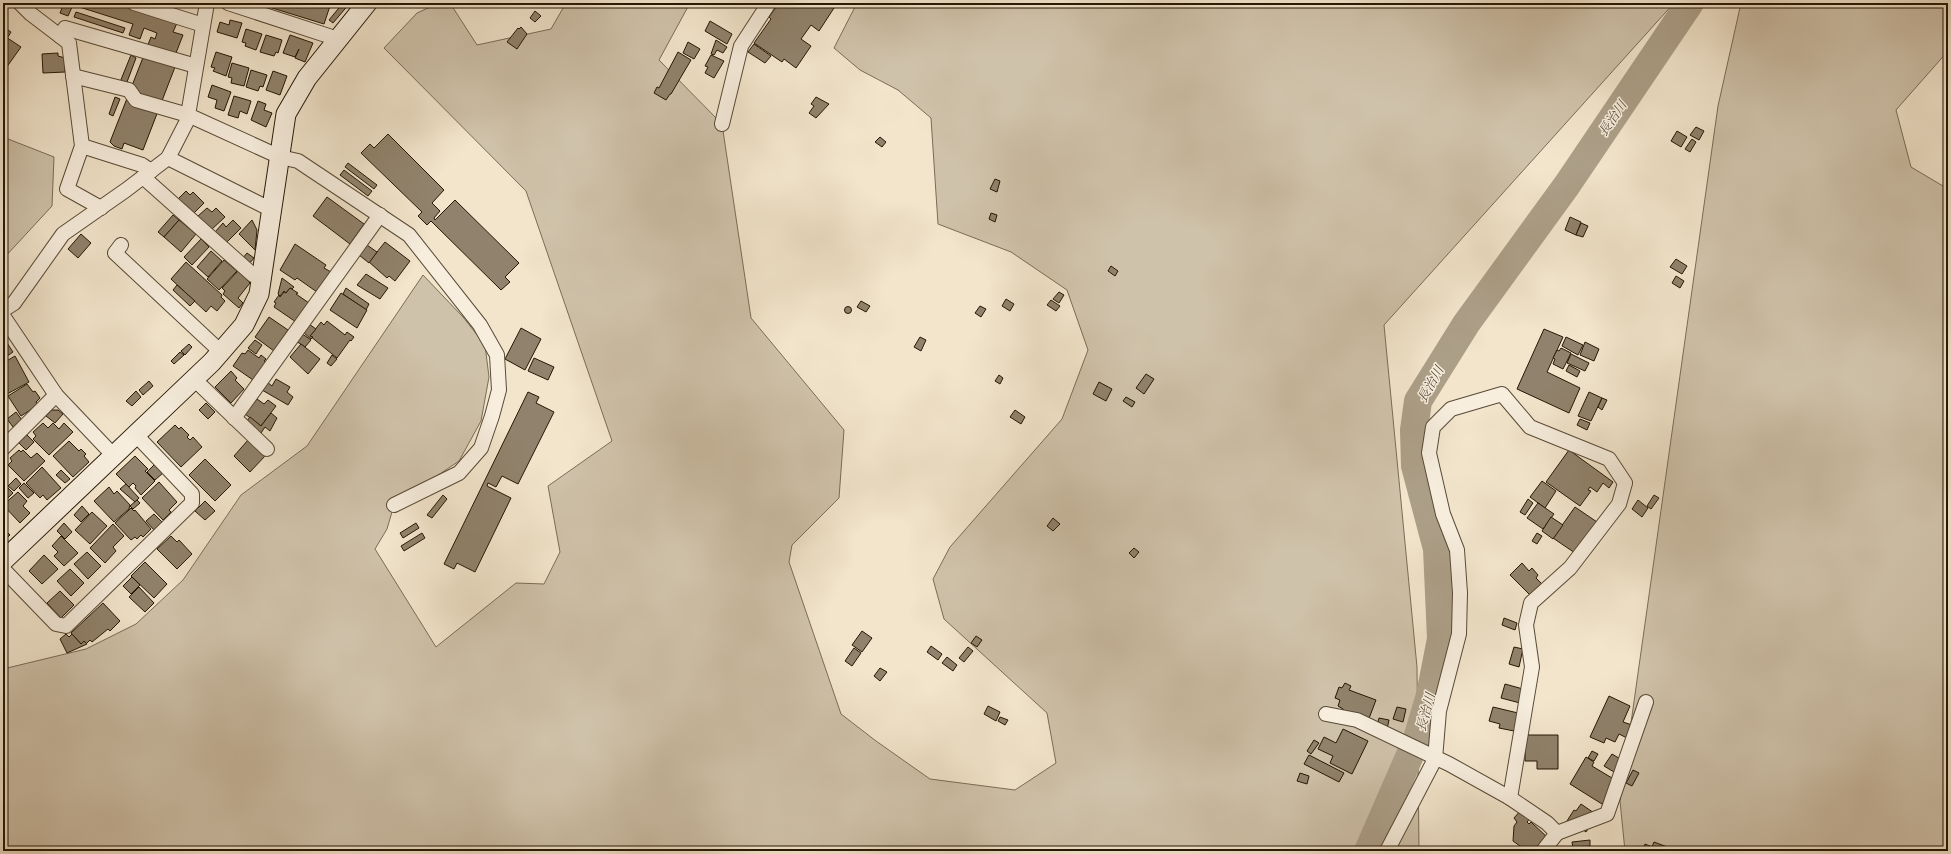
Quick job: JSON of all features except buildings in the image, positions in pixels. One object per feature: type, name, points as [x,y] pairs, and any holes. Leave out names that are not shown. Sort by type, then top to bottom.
[{"type":"street","points":[[20,3],[31,14],[69,43],[82,146],[67,189],[101,208]]},
{"type":"street","points":[[134,3],[203,24]]},
{"type":"street","points":[[3,310],[14,303],[63,234],[101,208],[168,158],[187,121],[206,3]]},
{"type":"street","points":[[228,3],[338,39]]},
{"type":"street","points":[[3,561],[194,380],[244,325],[258,294],[286,114],[307,78],[367,3]]},
{"type":"street","points":[[722,124],[741,46],[769,3]]},
{"type":"street","points":[[60,36],[65,28],[196,66]]},
{"type":"street","points":[[73,76],[128,90],[136,100],[188,115],[280,157],[298,161],[409,235],[480,324],[497,355],[499,390],[481,448],[459,473],[394,505]]},
{"type":"street","points":[[82,146],[142,165],[147,174],[253,275],[261,276]]},
{"type":"street","points":[[168,158],[272,210]]},
{"type":"street","points":[[234,418],[380,215]]},
{"type":"street","points":[[121,245],[115,253],[221,352]]},
{"type":"street","points":[[3,316],[56,395],[114,456]]},
{"type":"street","points":[[194,380],[267,449]]},
{"type":"street","points":[[1387,851],[1435,759],[1439,711],[1459,634],[1460,593],[1457,550],[1443,514],[1429,453],[1434,427],[1451,409],[1502,394],[1530,427],[1609,460],[1626,483],[1619,504],[1574,562],[1531,603],[1526,625],[1532,667],[1510,798]]},
{"type":"street","points":[[3,448],[56,395]]},
{"type":"street","points":[[3,569],[56,624],[66,626],[192,503],[192,494],[136,435]]},
{"type":"street","points":[[1544,851],[1557,833],[1607,814],[1646,702]]},
{"type":"street","points":[[1326,714],[1357,720],[1399,742],[1449,764],[1510,798],[1547,823],[1557,833]]},
{"type":"shaded area","points":[[439,3],[450,3],[477,45],[551,29],[566,3],[690,3],[659,60],[722,124],[751,318],[844,430],[839,498],[792,545],[789,562],[841,714],[930,779],[1015,790],[1056,763],[1047,713],[944,619],[933,579],[950,547],[1062,419],[1088,350],[1067,290],[1011,252],[938,224],[931,118],[898,90],[860,70],[834,48],[857,3],[1674,3],[1384,325],[1417,667],[1419,851],[3,851],[3,669],[86,649],[136,624],[183,580],[241,495],[307,446],[423,275],[463,317],[485,345],[489,377],[481,421],[459,461],[394,505],[387,529],[375,549],[436,647],[516,583],[544,584],[560,552],[548,486],[612,441],[526,191],[384,48],[417,13]]},
{"type":"shaded area","points":[[1741,3],[1948,3],[1948,51],[1896,110],[1911,167],[1948,189],[1948,851],[1625,851],[1620,801],[1718,106]]},
{"type":"shaded area","points":[[3,137],[54,157],[52,206],[3,259]]},
{"type":"waterway","name":"長治川","points":[[1368,851],[1417,739],[1430,695],[1441,639],[1437,549],[1415,466],[1414,430],[1418,401],[1466,324],[1567,185],[1690,3]]}]
